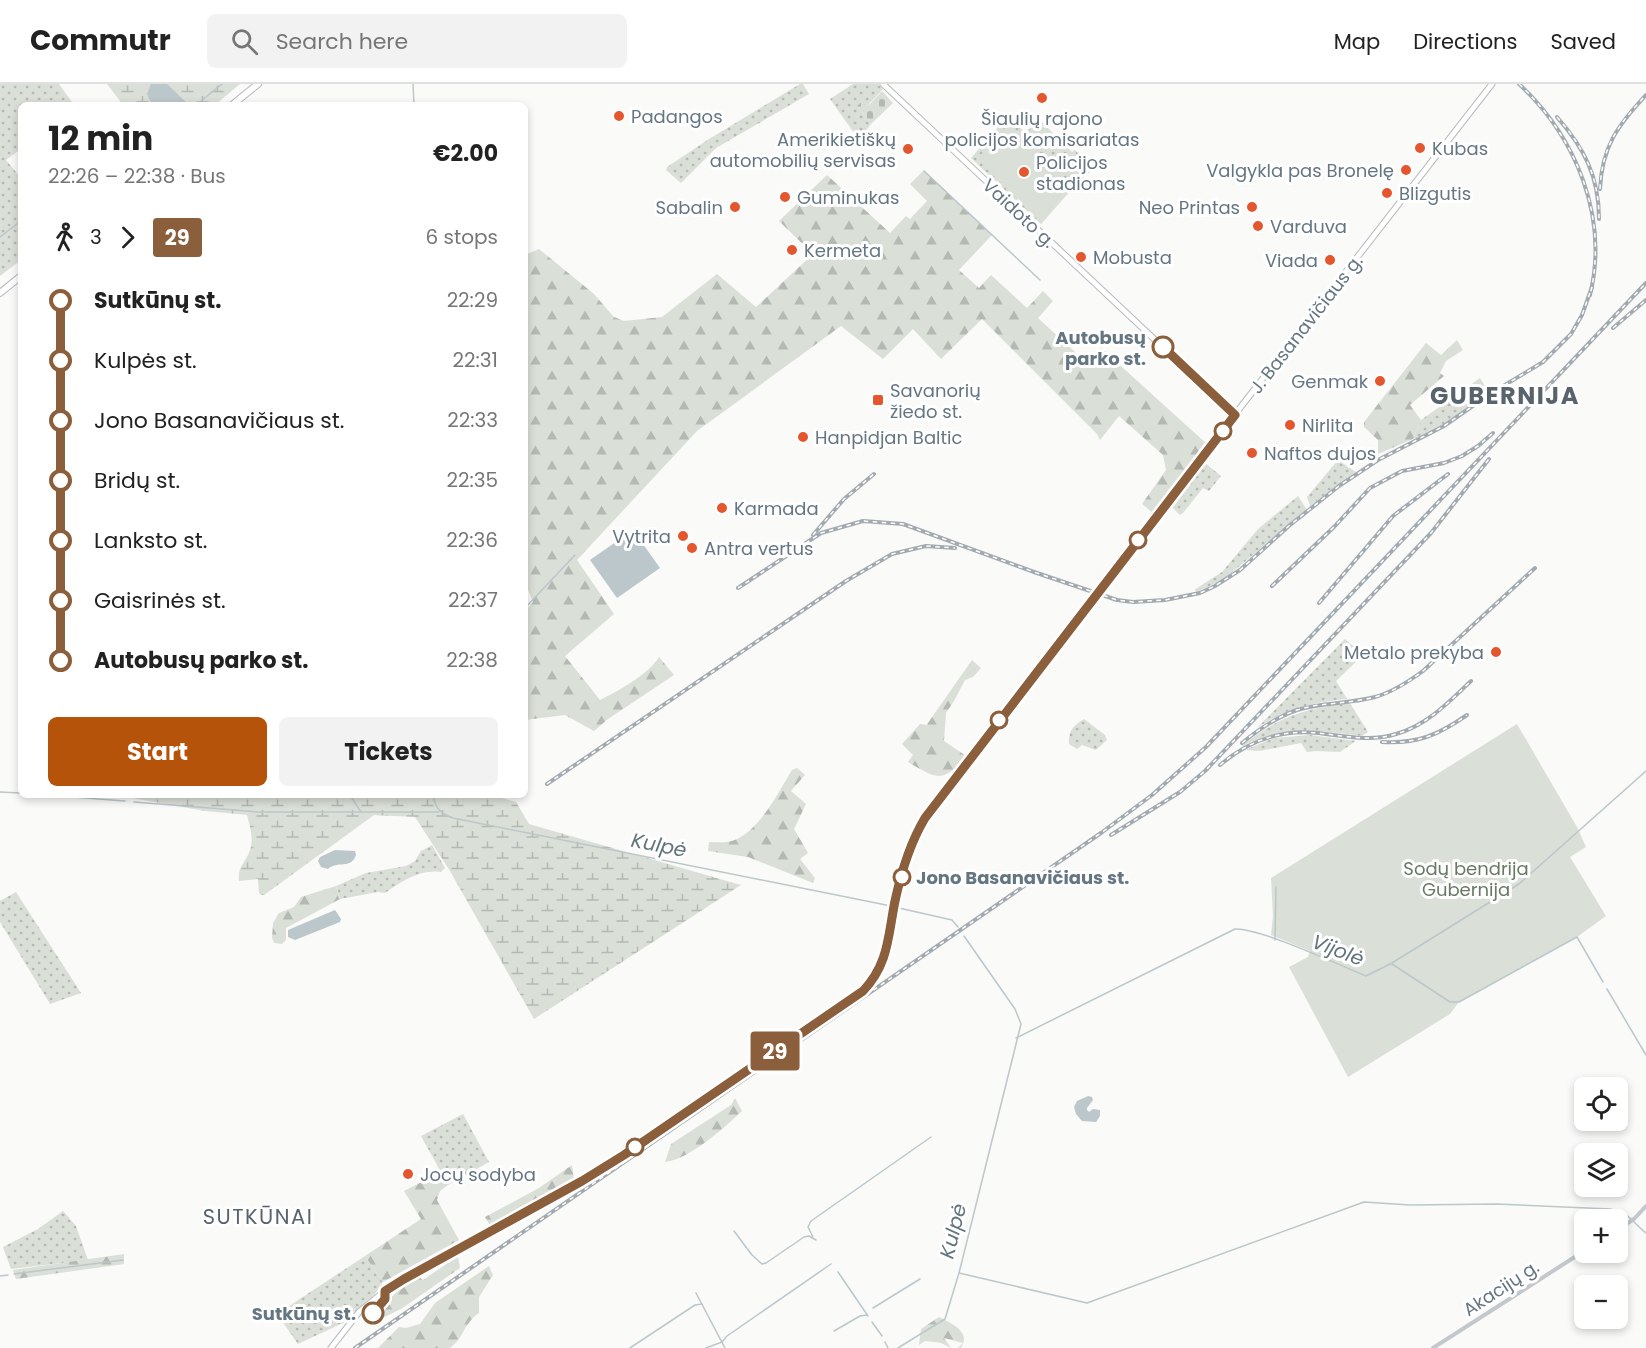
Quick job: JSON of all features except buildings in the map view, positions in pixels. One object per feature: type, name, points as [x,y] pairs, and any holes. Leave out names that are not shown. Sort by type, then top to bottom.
[{"type":"highway","points":[[236,102],[258,84]]},
{"type":"highway","points":[[0,293],[18,278]]},
{"type":"main road","name":"Vaidoto g.","points":[[883,84],[1235,415]]},
{"type":"main road","name":"J. Basanavičiaus g.","points":[[331,1348],[359,1312],[385,1291],[582,1181],[624,1155],[863,991],[874,980],[884,957],[895,899],[912,844],[925,818],[1492,84]]},
{"type":"street","points":[[1628,1223],[1646,1206]]},
{"type":"street","name":"Akacijų g.","points":[[1433,1348],[1574,1257]]},
{"type":"green space","points":[[0,84],[59,84],[72,102],[18,102],[18,151],[6,160],[18,174],[18,262],[0,276]]},
{"type":"green space","points":[[107,84],[240,84],[219,102],[121,102]]},
{"type":"green space","points":[[803,84],[809,94],[716,148],[681,183],[666,170],[667,167],[709,139]]},
{"type":"green space","points":[[853,84],[878,84],[883,89],[868,105],[857,106],[871,124],[859,140],[830,99]]},
{"type":"green space","points":[[882,91],[893,103],[871,124],[857,106],[864,100],[869,105]]},
{"type":"green space","points":[[1007,117],[1025,132],[1041,121],[1072,152],[1075,150],[1092,170],[1041,224],[971,158]]},
{"type":"green space","name":"Policijos stadionas","points":[[1006,127],[1070,187],[1042,217],[978,158]]},
{"type":"green space","points":[[924,170],[992,235],[959,270],[979,288],[991,275],[1027,308],[1043,291],[1053,301],[1038,318],[1087,363],[1101,348],[1208,445],[1154,514],[1142,504],[1166,470],[1163,455],[1119,416],[1100,440],[1097,434],[982,319],[941,359],[913,329],[883,359],[841,326],[697,431],[577,560],[614,614],[565,656],[600,700],[641,676],[659,657],[674,675],[608,719],[594,731],[565,715],[528,720],[528,608],[533,602],[528,590],[528,254],[539,249],[594,294],[614,317],[624,321],[662,317],[717,274],[756,307],[813,254],[779,221],[827,175],[890,233],[906,216],[910,219],[927,201],[910,184]]},
{"type":"green space","points":[[1457,340],[1463,350],[1446,361],[1440,373],[1444,376],[1410,405],[1421,420],[1413,439],[1378,454],[1378,440],[1364,427],[1364,422],[1426,343],[1441,355]]},
{"type":"green space","points":[[1480,378],[1488,391],[1443,425],[1413,439],[1421,420]]},
{"type":"green space","points":[[1338,460],[1356,472],[1310,506],[1307,497]]},
{"type":"green space","points":[[1205,463],[1221,476],[1209,491],[1203,488],[1180,515],[1171,506]]},
{"type":"green space","points":[[1298,496],[1307,510],[1224,579],[1197,592],[1194,590],[1222,572],[1258,529]]},
{"type":"green space","points":[[1345,639],[1363,655],[1336,681],[1347,699],[1300,708],[1278,716],[1257,728]]},
{"type":"green space","points":[[972,660],[981,668],[973,677],[965,680],[946,713],[944,741],[966,756],[945,775],[933,775],[908,762],[913,755],[902,744],[920,724],[927,725]]},
{"type":"green space","points":[[1350,703],[1368,732],[1362,736],[1316,731],[1288,732],[1273,734],[1242,745],[1269,727],[1293,715]]},
{"type":"green space","points":[[1084,719],[1105,735],[1107,740],[1096,750],[1082,745],[1077,749],[1069,744],[1072,729]]},
{"type":"green space","name":"Sodų bendrija Gubernija","points":[[1517,724],[1577,827],[1586,847],[1570,857],[1606,916],[1577,937],[1459,1002],[1450,1014],[1348,1077],[1289,967],[1308,957],[1310,951],[1271,935],[1273,916],[1271,878]]},
{"type":"green space","points":[[1310,735],[1356,741],[1340,752],[1307,752],[1301,743],[1259,751],[1245,750],[1274,738]]},
{"type":"green space","points":[[797,768],[805,775],[791,791],[806,804],[794,829],[808,853],[800,859],[815,878],[813,883],[748,857],[708,851],[709,842],[732,841],[751,829],[767,811],[792,770]]},
{"type":"green space","points":[[132,798],[502,798],[516,802],[529,824],[741,885],[534,1019],[450,871],[415,817],[374,815],[261,895],[258,879],[239,881],[241,868],[252,841],[247,815],[205,811]]},
{"type":"green space","points":[[432,845],[445,868],[441,872],[419,874],[385,893],[378,892],[340,899],[336,886],[366,873],[406,866],[415,861],[421,851]]},
{"type":"green space","points":[[336,886],[340,899],[286,928],[286,940],[282,944],[274,943],[273,923],[279,913],[294,907],[301,897]]},
{"type":"green space","points":[[16,892],[81,993],[50,1004],[0,922],[0,901]]},
{"type":"green space","points":[[735,1098],[742,1111],[735,1118],[696,1149],[675,1160],[665,1162],[671,1144],[731,1105]]},
{"type":"green space","points":[[463,1114],[489,1162],[448,1185],[421,1136]]},
{"type":"green space","points":[[572,1165],[574,1180],[490,1225],[485,1217],[539,1188]]},
{"type":"green space","points":[[441,1172],[448,1185],[440,1191],[437,1200],[459,1240],[383,1282],[365,1256],[421,1219],[404,1191]]},
{"type":"green space","points":[[63,1211],[76,1226],[88,1260],[11,1269],[3,1247],[38,1229]]},
{"type":"green space","points":[[124,1254],[124,1264],[16,1279],[13,1270]]},
{"type":"green space","points":[[365,1256],[383,1282],[375,1294],[347,1321],[298,1344],[277,1314]]},
{"type":"green space","points":[[458,1256],[460,1268],[401,1309],[374,1322],[372,1320],[397,1291],[410,1281],[418,1276],[423,1280]]},
{"type":"green space","points":[[489,1266],[493,1275],[479,1297],[479,1313],[450,1348],[378,1348],[399,1327],[406,1328],[420,1324],[435,1303]]},
{"type":"green space","points":[[939,1317],[954,1325],[962,1333],[964,1342],[961,1348],[958,1348],[963,1343],[944,1338],[951,1348],[941,1343],[925,1341],[919,1345],[921,1329]]},
{"type":"shaded area","points":[[151,84],[167,84],[186,102],[151,102],[147,94]]},
{"type":"shaded area","points":[[633,530],[660,568],[617,598],[590,560]]},
{"type":"shaded area","points":[[335,850],[355,851],[356,855],[354,860],[347,864],[335,865],[328,869],[321,867],[318,861],[320,857]]},
{"type":"shaded area","points":[[335,910],[341,919],[340,922],[295,940],[288,937],[288,930]]},
{"type":"shaded area","points":[[1088,1096],[1093,1100],[1087,1110],[1089,1112],[1093,1109],[1100,1110],[1100,1116],[1096,1122],[1082,1121],[1076,1114],[1074,1107],[1077,1101]]},
{"type":"waterway","points":[[200,102],[222,84]]},
{"type":"waterway","name":"Kulpė","points":[[413,84],[414,102]]},
{"type":"waterway","points":[[924,171],[1040,280]]},
{"type":"waterway","points":[[0,237],[18,223]]},
{"type":"waterway","points":[[528,605],[575,555]]},
{"type":"waterway","name":"Vijolė","points":[[1016,1038],[1235,929],[1262,934],[1366,976],[1392,963],[1519,884],[1646,771]]},
{"type":"waterway","points":[[0,792],[18,793]]},
{"type":"waterway","points":[[86,798],[125,801]]},
{"type":"waterway","points":[[352,798],[361,812]]},
{"type":"waterway","name":"Kulpė","points":[[434,798],[439,810],[453,818],[891,906]]},
{"type":"waterway","points":[[134,802],[258,812],[439,812]]},
{"type":"waterway","points":[[1275,940],[1276,887]]},
{"type":"waterway","name":"Kulpė","points":[[899,908],[952,920],[958,927]]},
{"type":"waterway","name":"Kulpė","points":[[898,1348],[945,1319],[959,1273],[1021,1024],[1015,1009],[964,936]]},
{"type":"waterway","points":[[1392,964],[1450,1002],[1459,1002],[1577,937],[1603,982]]},
{"type":"waterway","points":[[1607,989],[1646,1055]]},
{"type":"waterway","points":[[813,1237],[808,1227],[811,1221],[931,1137]]},
{"type":"waterway","points":[[959,1273],[1087,1303],[1364,1202],[1610,1209],[1626,1215],[1646,1233]]},
{"type":"waterway","points":[[734,1231],[752,1255],[762,1264],[804,1237],[809,1236],[816,1240]]},
{"type":"waterway","points":[[14,1274],[123,1260]]},
{"type":"waterway","points":[[706,1348],[722,1342],[727,1336],[831,1264]]},
{"type":"waterway","points":[[838,1272],[868,1316]]},
{"type":"waterway","points":[[0,1276],[8,1275]]},
{"type":"waterway","points":[[873,1308],[920,1279]]},
{"type":"waterway","points":[[696,1293],[725,1348]]},
{"type":"waterway","points":[[630,1348],[695,1305],[702,1304]]},
{"type":"waterway","points":[[834,1331],[860,1316],[867,1315]]},
{"type":"waterway","points":[[872,1322],[882,1336]]},
{"type":"waterway","points":[[885,1342],[888,1348]]},
{"type":"railway","points":[[1519,84],[1557,128],[1572,153],[1583,180],[1591,208],[1595,237],[1595,266],[1590,295]]},
{"type":"railway","points":[[1600,189],[1604,160],[1613,137],[1627,116],[1646,95]]},
{"type":"railway","points":[[1557,117],[1575,140],[1593,176],[1599,219]]},
{"type":"railway","points":[[355,1348],[1101,833],[1152,795],[1206,747],[1646,283]]},
{"type":"railway","points":[[738,588],[821,533],[863,521],[903,524],[1117,600],[1133,602],[1165,600],[1200,593],[1240,570],[1290,525],[1339,486],[1378,460],[1444,426],[1490,394],[1543,362],[1571,334],[1582,315],[1592,287]]},
{"type":"railway","points":[[1613,328],[1646,300]]},
{"type":"railway","points":[[1272,586],[1334,527],[1370,488],[1402,471],[1444,463],[1462,456],[1493,433]]},
{"type":"railway","points":[[1111,835],[1180,792],[1205,771],[1431,533],[1489,459]]},
{"type":"railway","points":[[813,535],[844,499],[874,474]]},
{"type":"railway","points":[[1319,603],[1393,516],[1448,474]]},
{"type":"railway","points":[[547,784],[846,581],[892,554],[926,546],[955,548]]},
{"type":"railway","points":[[1242,743],[1268,724],[1297,710],[1375,697],[1400,686],[1423,671],[1535,568]]},
{"type":"railway","points":[[1220,765],[1242,749],[1278,735],[1304,732],[1377,738],[1396,734],[1427,719],[1471,681]]},
{"type":"railway","points":[[1382,742],[1417,740],[1427,737],[1467,715]]},
{"type":"bus line","name":"29","points":[[373,1313],[385,1299],[385,1291],[582,1181],[624,1155],[863,991],[874,980],[884,957],[895,899],[915,835],[925,818],[1235,415],[1163,347]]},
{"type":"place","name":"Šiaulių rajono policijos komisariatas","points":[[1042,98]]},
{"type":"place","name":"Padangos","points":[[619,116]]},
{"type":"place","name":"Kubas","points":[[1420,148]]},
{"type":"place","name":"Amerikietiškų automobilių servisas","points":[[908,149]]},
{"type":"place","name":"Valgykla pas Bronelę","points":[[1406,170]]},
{"type":"place","name":"Policijos stadionas","points":[[1024,172]]},
{"type":"place","name":"Blizgutis","points":[[1387,193]]},
{"type":"place","name":"Guminukas","points":[[785,197]]},
{"type":"place","name":"Sabalin","points":[[735,207]]},
{"type":"place","name":"Neo Printas","points":[[1252,207]]},
{"type":"place","name":"Varduva","points":[[1258,226]]},
{"type":"place","name":"Kermeta","points":[[792,250]]},
{"type":"place","name":"Mobusta","points":[[1081,257]]},
{"type":"place","name":"Viada","points":[[1330,260]]},
{"type":"place","name":"Autobusų parko st.","points":[[1163,347]]},
{"type":"place","name":"Genmak","points":[[1380,381]]},
{"type":"place","name":"Savanorių žiedo st.","points":[[878,400]]},
{"type":"place","name":"Nirlita","points":[[1290,425]]},
{"type":"place","name":"Hanpidjan Baltic","points":[[803,437]]},
{"type":"place","name":"Naftos dujos","points":[[1252,453]]},
{"type":"place","name":"Karmada","points":[[722,508]]},
{"type":"place","name":"Vytrita","points":[[683,536]]},
{"type":"place","name":"Antra vertus","points":[[692,548]]},
{"type":"place","name":"Metalo prekyba","points":[[1496,652]]},
{"type":"place","name":"Jono Basanavičiaus st.","points":[[902,877]]},
{"type":"place","name":"Jocų sodyba","points":[[408,1174]]},
{"type":"place","name":"Sutkūnų st.","points":[[373,1313]]},
{"type":"district","name":"GUBERNIJA","points":[[1505,395]]},
{"type":"district","name":"SUTKŪNAI","points":[[258,1216]]}]
